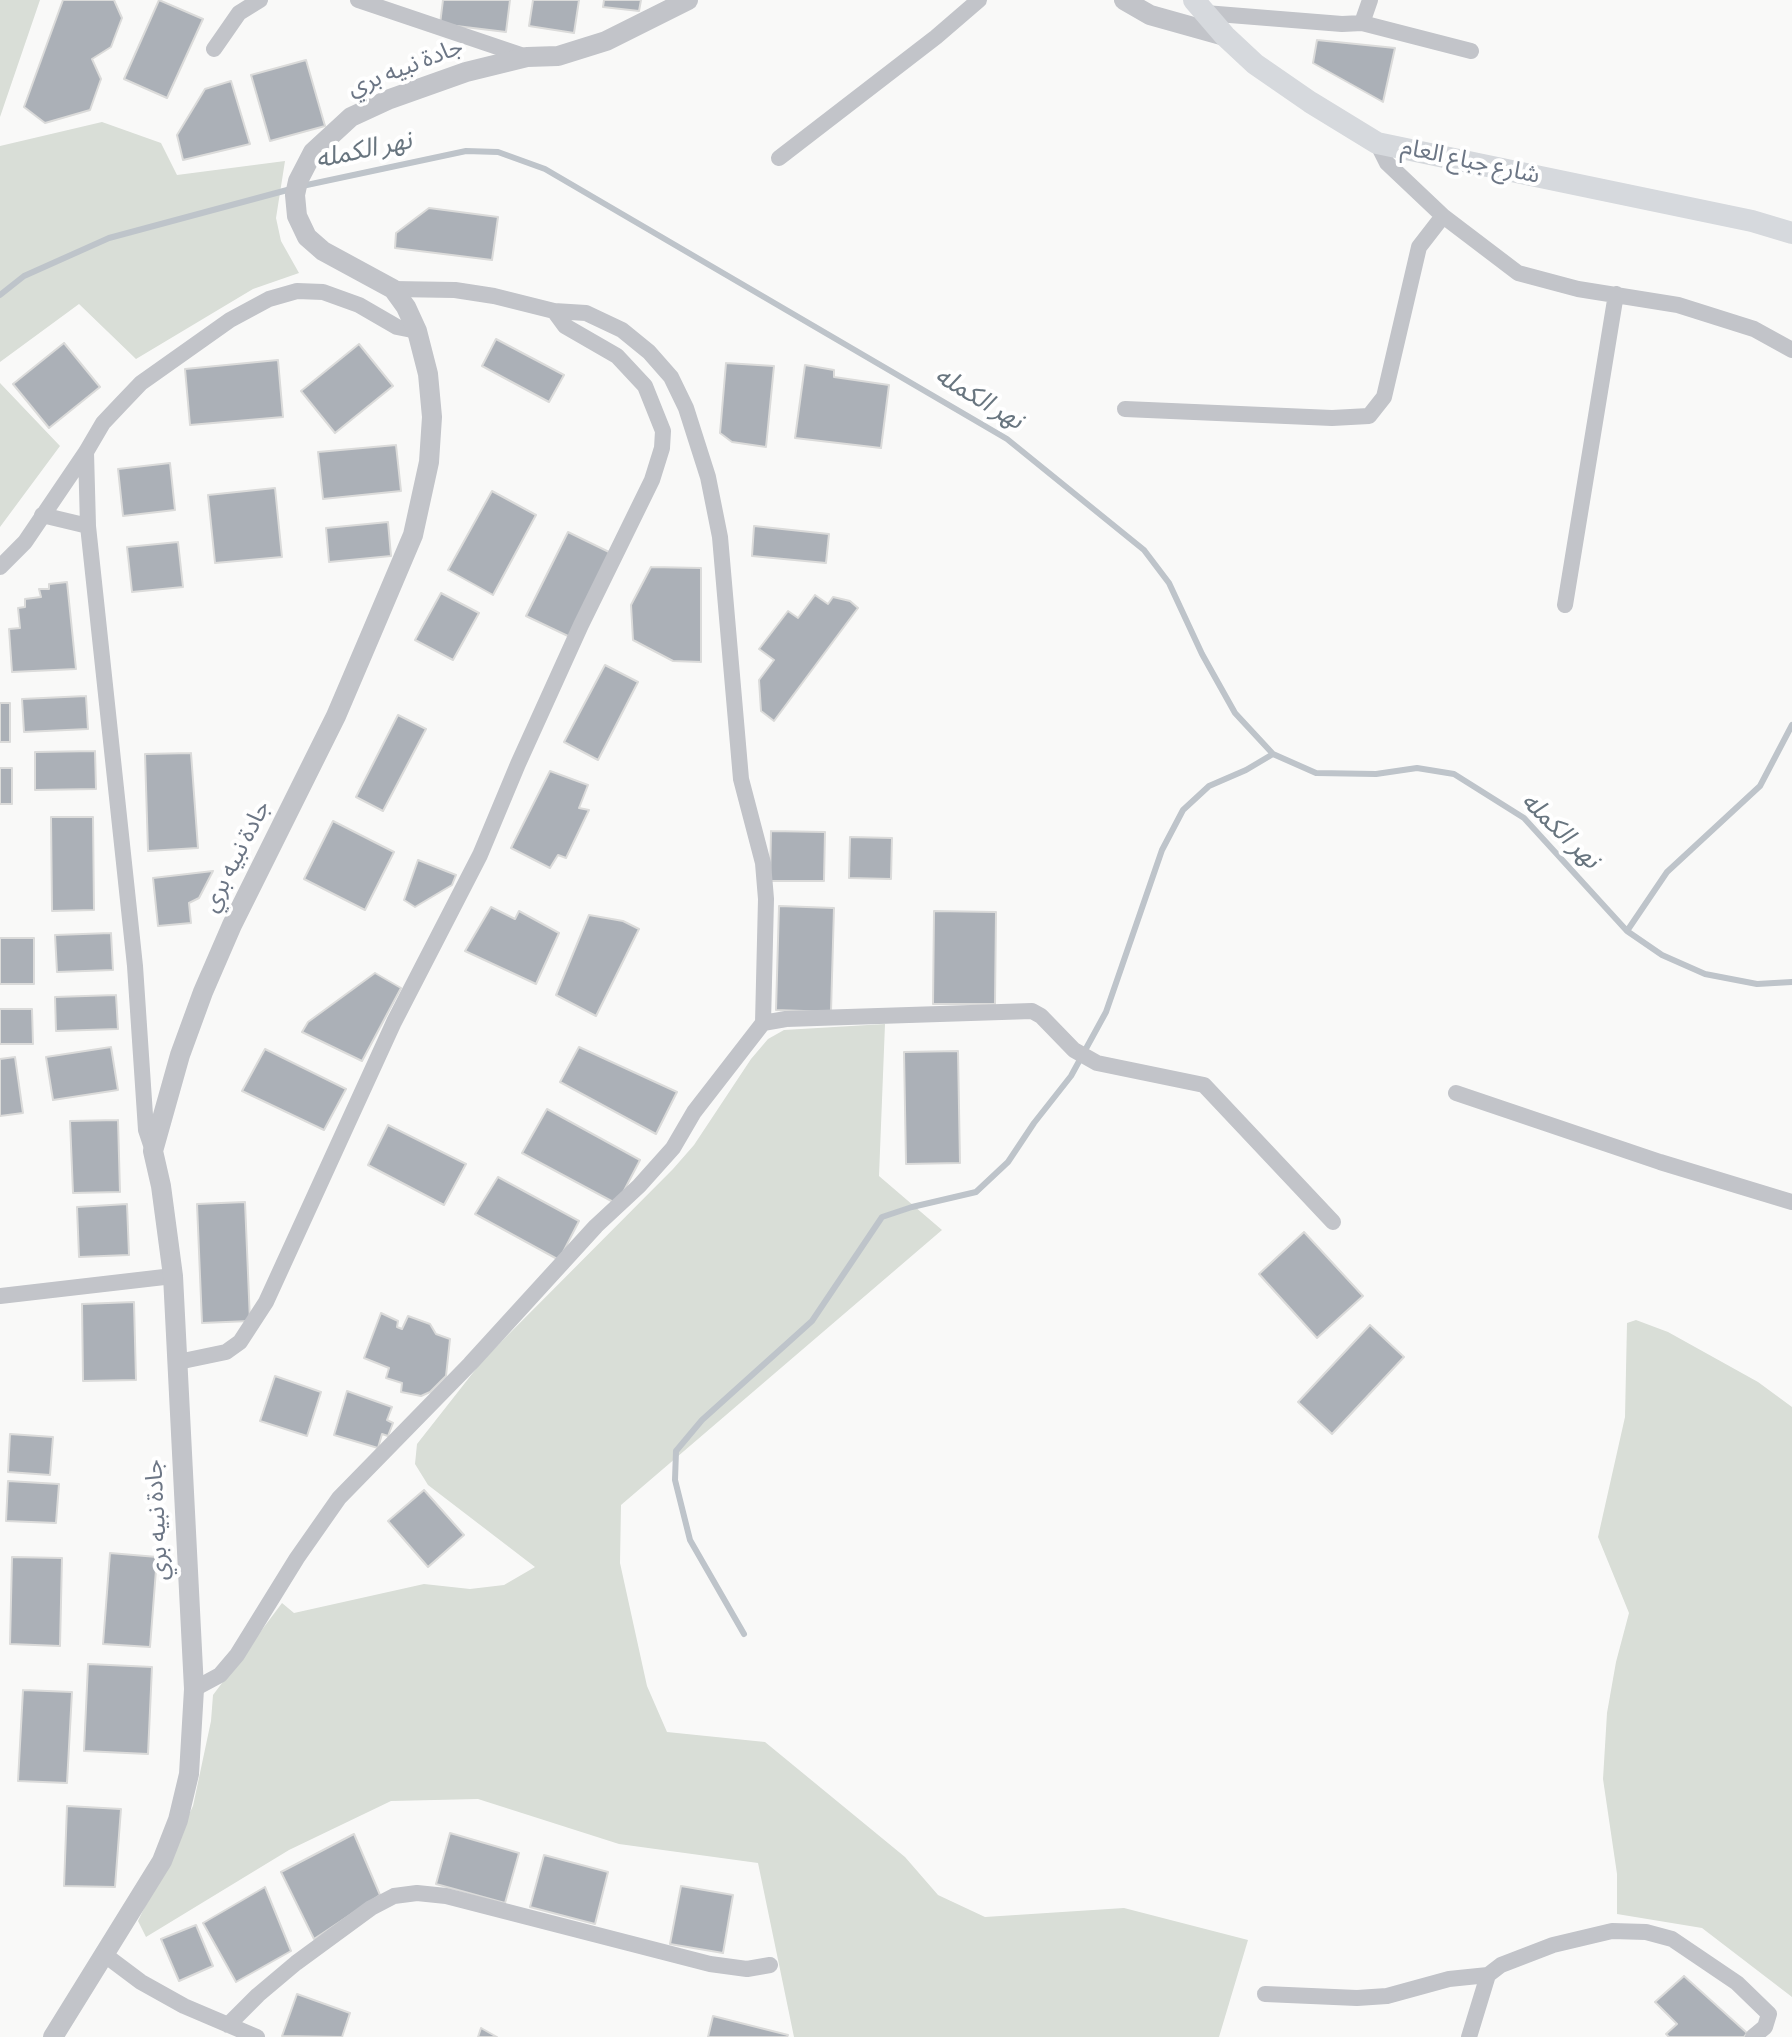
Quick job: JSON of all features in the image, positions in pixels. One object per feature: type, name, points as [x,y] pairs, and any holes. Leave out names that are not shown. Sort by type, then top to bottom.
[{"type":"main road","name":"شارع جباع العام","points":[[1200,6],[1225,36],[1255,64],[1377,143],[1736,218],[1792,233]]},
{"type":"street","points":[[214,49],[239,13],[260,0]]},
{"type":"street","points":[[358,0],[527,57]]},
{"type":"street","name":"جادة نبيه بري","points":[[53,2037],[162,1861],[178,1820],[189,1774],[194,1689],[178,1362],[173,1276],[153,1151],[180,1055],[203,992],[232,925],[336,716],[413,535],[429,462],[432,417],[428,374],[417,331],[406,307],[393,289],[356,271],[307,237],[297,216],[295,195],[298,181],[313,152],[351,117],[439,81],[527,57],[558,56],[606,41],[688,0]]},
{"type":"street","points":[[779,158],[979,0]]},
{"type":"street","points":[[1124,0],[1150,15],[1225,36]]},
{"type":"street","points":[[1362,23],[1370,0]]},
{"type":"street","points":[[1200,6],[1342,24],[1362,23],[1471,51]]},
{"type":"street","points":[[1377,143],[1387,163],[1443,216],[1518,273],[1578,289],[1678,305],[1754,329],[1792,350]]},
{"type":"street","points":[[1125,409],[1332,418],[1369,416],[1384,397],[1419,247],[1443,216]]},
{"type":"street","points":[[194,1689],[220,1675],[237,1655],[297,1558],[339,1498],[673,1148],[694,1112],[763,1023],[766,899],[763,863],[741,779],[720,537],[708,477],[686,408],[671,377],[649,352],[622,330],[586,313],[554,311],[455,290],[393,289]]},
{"type":"street","points":[[0,567],[25,542],[103,423],[141,383],[219,328],[269,299],[297,291],[323,292],[359,305],[397,327],[417,331]]},
{"type":"street","points":[[1565,605],[1616,294]]},
{"type":"street","points":[[178,1362],[226,1352],[240,1342],[266,1302],[394,1022],[480,855],[574,639],[652,480],[662,448],[663,431],[645,386],[617,356],[565,326],[554,311]]},
{"type":"street","points":[[86,452],[88,526],[135,966],[146,1130],[153,1151]]},
{"type":"street","points":[[42,515],[88,526]]},
{"type":"street","points":[[763,1023],[786,1019],[1022,1010],[1041,1016],[1074,1050],[1097,1063],[1204,1085],[1333,1222]]},
{"type":"street","points":[[1456,1093],[1660,1162],[1792,1202]]},
{"type":"street","points":[[0,1296],[173,1276]]},
{"type":"street","points":[[228,2025],[296,1963],[371,1908],[394,1896],[417,1893],[446,1896],[710,1964],[747,1969],[770,1965]]},
{"type":"street","points":[[1265,1994],[1357,1998],[1387,1996],[1449,1979],[1488,1975],[1501,1965],[1553,1945],[1612,1931],[1646,1932],[1672,1939],[1699,1955],[1737,1983],[1761,2006],[1769,2014],[1765,2027],[1753,2037]]},
{"type":"street","points":[[105,1955],[141,1982],[257,2037]]},
{"type":"street","points":[[1469,2037],[1488,1975]]},
{"type":"shaded area","points":[[0,0],[40,0],[0,117]]},
{"type":"shaded area","points":[[102,122],[161,143],[177,175],[285,161],[276,218],[281,241],[299,273],[253,289],[136,359],[79,304],[0,362],[0,146]]},
{"type":"shaded area","points":[[0,383],[60,446],[0,527]]},
{"type":"shaded area","points":[[885,1024],[879,1176],[942,1230],[621,1505],[620,1563],[647,1686],[667,1732],[765,1742],[905,1857],[938,1895],[985,1917],[1124,1908],[1248,1940],[1219,2037],[794,2037],[758,1863],[619,1844],[478,1799],[391,1801],[289,1850],[146,1937],[138,1921],[193,1806],[211,1721],[213,1695],[282,1603],[294,1613],[424,1584],[470,1589],[504,1585],[535,1567],[428,1485],[415,1464],[417,1444],[483,1360],[694,1145],[751,1059],[768,1039],[784,1030]]},
{"type":"shaded area","points":[[1636,1320],[1668,1332],[1758,1382],[1792,1407],[1792,1997],[1702,1928],[1617,1914],[1617,1874],[1603,1779],[1607,1713],[1629,1613],[1598,1537],[1625,1417],[1627,1323]]},
{"type":"building","points":[[63,0],[114,0],[122,18],[111,47],[92,59],[101,79],[90,110],[45,123],[24,107]]},
{"type":"building","points":[[159,0],[203,19],[167,98],[124,79]]},
{"type":"building","points":[[443,0],[510,0],[506,32],[440,24]]},
{"type":"building","points":[[533,0],[579,0],[574,33],[529,26]]},
{"type":"building","points":[[604,0],[641,0],[639,11],[603,7]]},
{"type":"building","points":[[1317,40],[1395,48],[1383,102],[1313,63]]},
{"type":"building","points":[[306,60],[325,126],[270,141],[251,75]]},
{"type":"building","points":[[231,81],[250,144],[183,160],[177,135],[205,89]]},
{"type":"building","points":[[429,208],[498,217],[492,260],[395,248],[396,233]]},
{"type":"building","points":[[496,339],[564,375],[549,402],[482,366]]},
{"type":"building","points":[[64,343],[100,387],[49,428],[13,384]]},
{"type":"building","points":[[359,344],[393,386],[335,433],[301,391]]},
{"type":"building","points":[[278,360],[283,417],[190,425],[185,369]]},
{"type":"building","points":[[726,363],[774,366],[766,447],[732,442],[720,433]]},
{"type":"building","points":[[805,365],[834,370],[834,377],[889,385],[881,448],[795,438]]},
{"type":"building","points":[[396,445],[401,491],[323,499],[318,452]]},
{"type":"building","points":[[170,463],[175,510],[123,516],[118,469]]},
{"type":"building","points":[[275,488],[282,557],[215,563],[208,495]]},
{"type":"building","points":[[492,491],[536,515],[493,595],[448,570]]},
{"type":"building","points":[[388,522],[391,556],[329,562],[326,528]]},
{"type":"building","points":[[754,526],[829,534],[826,563],[752,556]]},
{"type":"building","points":[[568,532],[611,553],[570,637],[526,616]]},
{"type":"building","points":[[178,542],[183,587],[132,592],[127,547]]},
{"type":"building","points":[[651,567],[701,568],[701,662],[673,661],[633,640],[631,605]]},
{"type":"building","points":[[67,582],[76,669],[12,672],[9,629],[20,628],[18,608],[25,607],[25,599],[41,597],[39,589],[49,589],[49,584]]},
{"type":"building","points":[[441,593],[479,613],[453,660],[415,640]]},
{"type":"building","points":[[815,595],[828,604],[833,597],[850,601],[858,608],[774,721],[761,711],[759,680],[774,660],[759,649],[788,611],[798,618]]},
{"type":"building","points":[[605,665],[638,682],[598,760],[564,742]]},
{"type":"building","points":[[86,696],[88,729],[24,732],[22,699]]},
{"type":"building","points":[[0,703],[10,703],[10,742],[0,742]]},
{"type":"building","points":[[398,715],[426,729],[383,811],[356,797]]},
{"type":"building","points":[[95,751],[96,789],[35,790],[35,752]]},
{"type":"building","points":[[191,753],[198,848],[148,851],[145,754]]},
{"type":"building","points":[[0,768],[12,768],[12,804],[0,804]]},
{"type":"building","points":[[550,771],[588,785],[579,808],[589,810],[566,858],[558,855],[550,868],[511,848]]},
{"type":"building","points":[[51,817],[93,817],[94,910],[52,911]]},
{"type":"building","points":[[333,821],[394,852],[365,910],[304,879]]},
{"type":"building","points":[[771,831],[825,832],[824,881],[770,881]]},
{"type":"building","points":[[850,837],[892,838],[891,879],[849,878]]},
{"type":"building","points":[[418,860],[456,875],[452,885],[415,907],[404,900]]},
{"type":"building","points":[[213,871],[199,898],[189,903],[191,923],[158,926],[153,878]]},
{"type":"building","points":[[779,906],[834,908],[831,1012],[776,1010]]},
{"type":"building","points":[[491,907],[515,919],[519,911],[559,933],[536,984],[465,951]]},
{"type":"building","points":[[934,911],[996,912],[995,1004],[933,1004]]},
{"type":"building","points":[[589,915],[623,921],[639,929],[596,1016],[556,995]]},
{"type":"building","points":[[111,933],[113,970],[57,972],[55,935]]},
{"type":"building","points":[[0,938],[34,938],[34,984],[0,984]]},
{"type":"building","points":[[375,973],[401,988],[362,1061],[302,1032],[308,1022]]},
{"type":"building","points":[[116,995],[118,1029],[56,1031],[55,997]]},
{"type":"building","points":[[0,1009],[32,1009],[33,1044],[0,1044]]},
{"type":"building","points":[[111,1047],[118,1090],[53,1100],[46,1057]]},
{"type":"building","points":[[579,1047],[677,1092],[656,1134],[560,1082]]},
{"type":"building","points":[[265,1049],[346,1089],[324,1130],[242,1091]]},
{"type":"building","points":[[958,1051],[960,1163],[906,1164],[904,1052]]},
{"type":"building","points":[[15,1057],[23,1113],[0,1116],[0,1059]]},
{"type":"building","points":[[547,1109],[640,1160],[617,1204],[522,1153]]},
{"type":"building","points":[[118,1120],[120,1192],[73,1193],[70,1121]]},
{"type":"building","points":[[388,1125],[466,1164],[444,1205],[368,1165]]},
{"type":"building","points":[[498,1177],[579,1221],[559,1260],[475,1214]]},
{"type":"building","points":[[245,1202],[250,1321],[202,1323],[197,1204]]},
{"type":"building","points":[[127,1204],[129,1255],[79,1257],[77,1207]]},
{"type":"building","points":[[1304,1232],[1363,1296],[1317,1338],[1259,1274]]},
{"type":"building","points":[[134,1302],[136,1380],[83,1381],[82,1304]]},
{"type":"building","points":[[381,1313],[398,1321],[397,1327],[402,1329],[408,1316],[430,1324],[436,1334],[450,1339],[446,1376],[430,1392],[421,1396],[401,1392],[402,1383],[386,1378],[389,1368],[364,1358]]},
{"type":"building","points":[[1370,1325],[1404,1357],[1332,1434],[1298,1402]]},
{"type":"building","points":[[275,1376],[321,1392],[307,1436],[260,1421]]},
{"type":"building","points":[[347,1391],[392,1407],[387,1420],[393,1423],[388,1436],[382,1434],[378,1448],[334,1435]]},
{"type":"building","points":[[10,1434],[53,1437],[50,1475],[8,1472]]},
{"type":"building","points":[[8,1481],[59,1484],[56,1523],[6,1521]]},
{"type":"building","points":[[424,1490],[464,1535],[428,1567],[388,1521]]},
{"type":"building","points":[[110,1553],[157,1557],[150,1647],[103,1644]]},
{"type":"building","points":[[12,1557],[62,1558],[60,1646],[10,1644]]},
{"type":"building","points":[[88,1664],[152,1667],[148,1754],[84,1751]]},
{"type":"building","points":[[23,1690],[72,1692],[67,1783],[18,1781]]},
{"type":"building","points":[[67,1806],[121,1809],[115,1887],[64,1886]]},
{"type":"building","points":[[450,1833],[519,1853],[505,1903],[436,1884]]},
{"type":"building","points":[[354,1834],[380,1895],[314,1939],[281,1872]]},
{"type":"building","points":[[544,1855],[608,1872],[595,1924],[530,1907]]},
{"type":"building","points":[[681,1886],[733,1895],[723,1953],[670,1944]]},
{"type":"building","points":[[265,1887],[291,1951],[236,1982],[203,1923]]},
{"type":"building","points":[[196,1925],[213,1966],[179,1981],[161,1939]]},
{"type":"building","points":[[1684,1976],[1747,2033],[1744,2037],[1669,2037],[1666,2034],[1677,2024],[1655,2002]]},
{"type":"building","points":[[297,1994],[350,2013],[342,2037],[282,2036]]},
{"type":"building","points":[[713,2016],[788,2035],[708,2037]]},
{"type":"building","points":[[481,2028],[497,2037],[478,2037]]},
{"type":"waterway","name":"نهر الكمله","points":[[302,186],[466,151],[498,152],[545,169],[1007,439],[1144,550],[1169,583],[1202,654],[1235,713],[1273,754],[1316,773],[1376,774],[1417,768],[1454,774],[1524,818],[1627,931],[1662,955],[1705,974],[1757,984],[1792,982]]},
{"type":"waterway","name":"نهر الكمله","points":[[0,295],[24,276],[109,238],[291,189]]},
{"type":"waterway","points":[[1627,931],[1667,872],[1760,786],[1792,725]]},
{"type":"waterway","points":[[744,1634],[690,1540],[675,1480],[676,1451],[702,1420],[812,1321],[882,1217],[976,1192],[1008,1162],[1071,1076],[1106,1012],[1162,850],[1183,810],[1209,786],[1273,754]]}]
